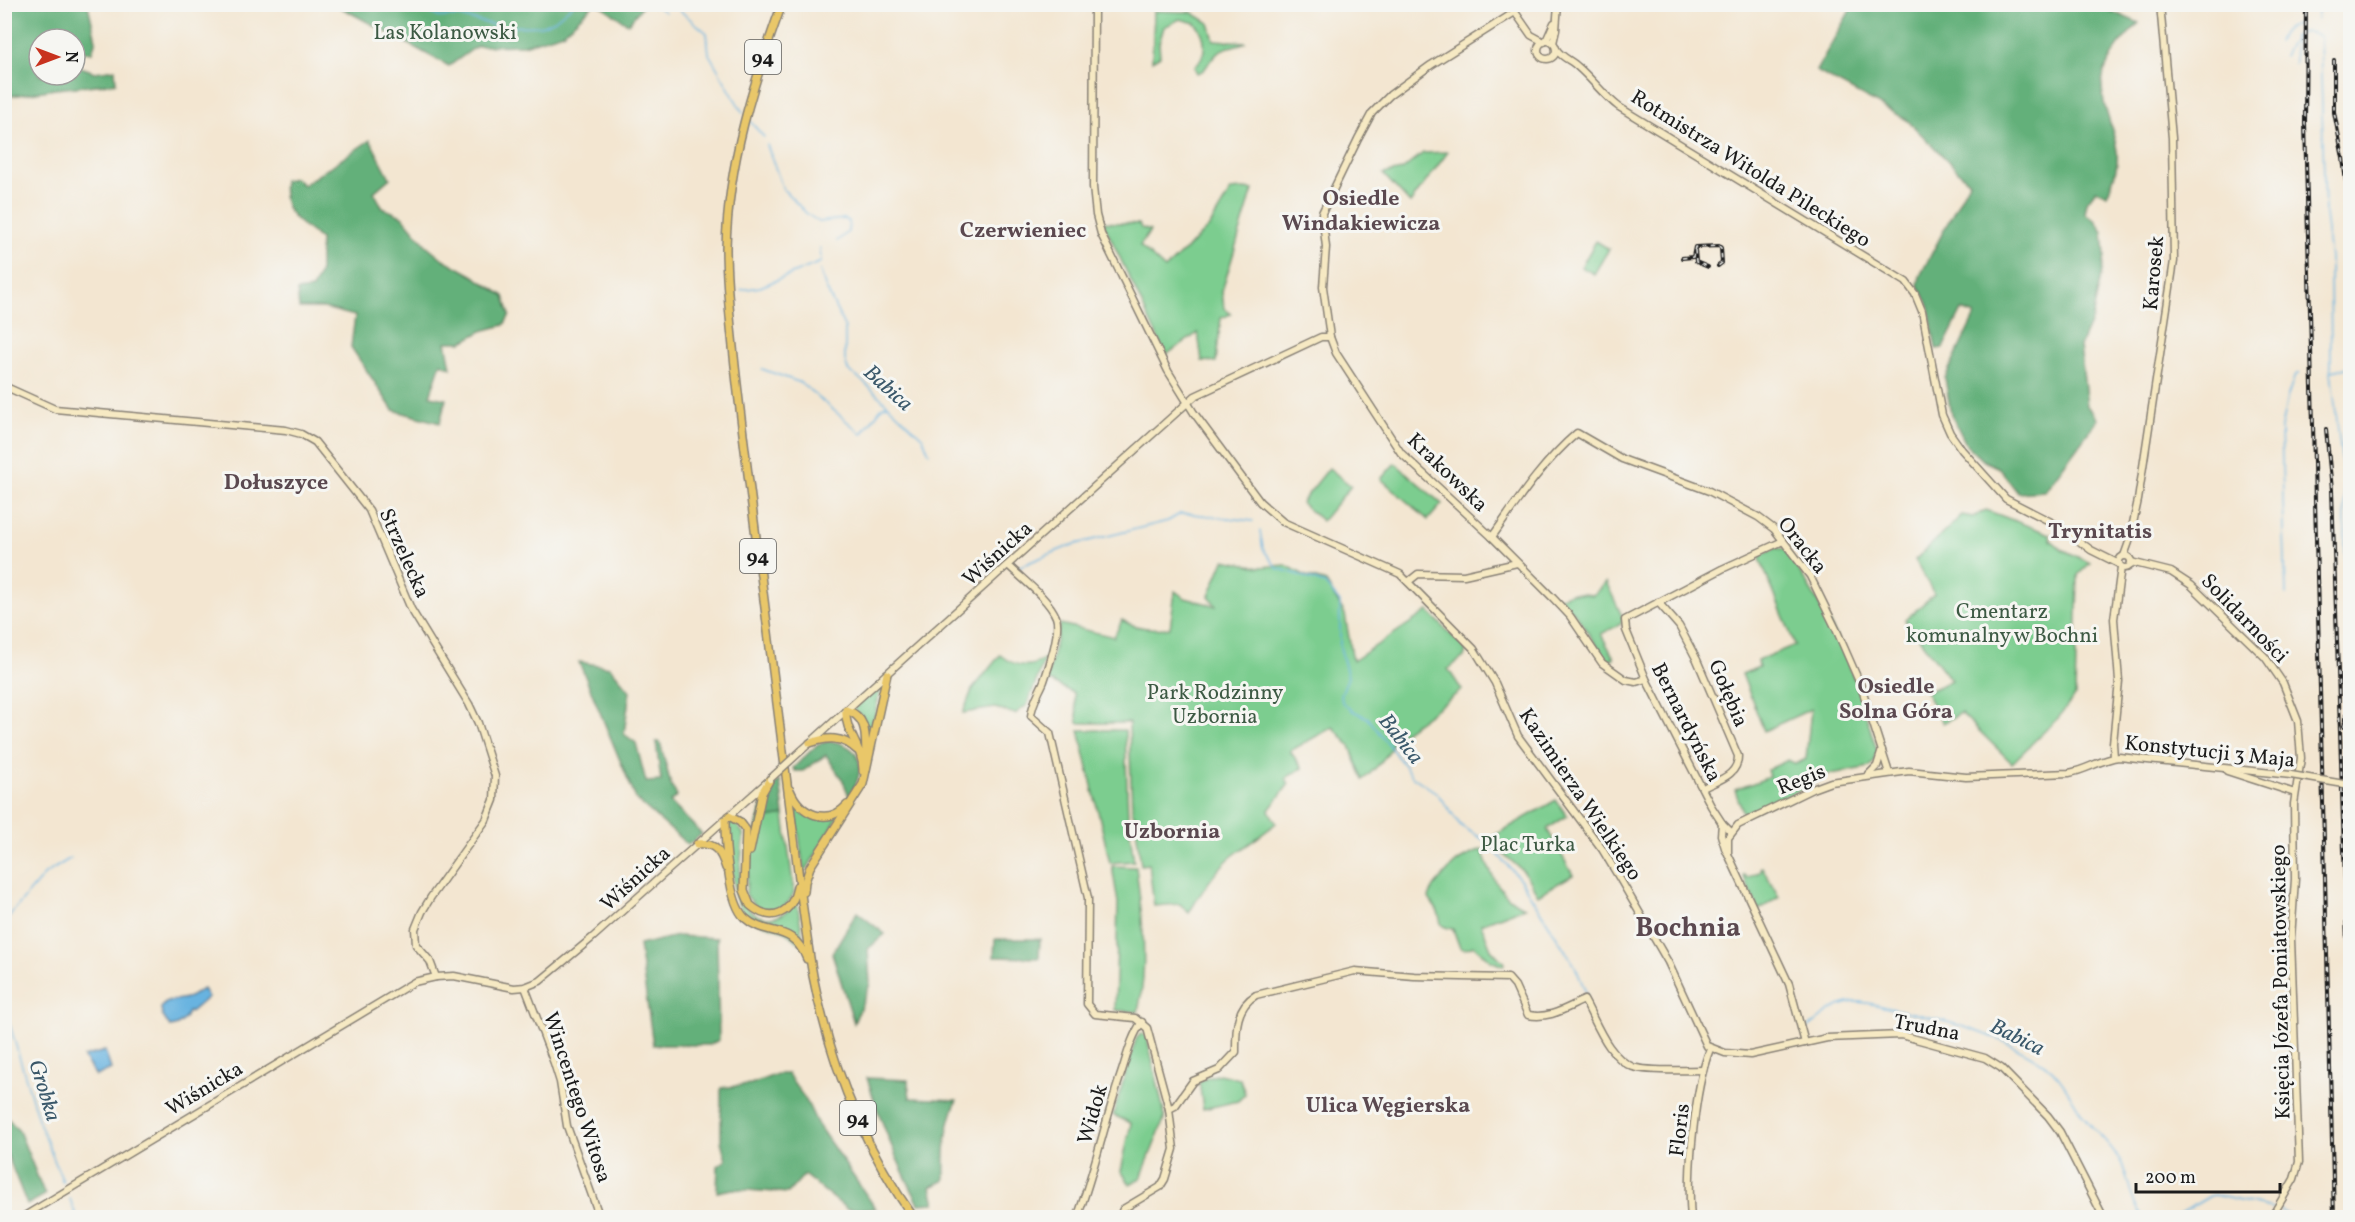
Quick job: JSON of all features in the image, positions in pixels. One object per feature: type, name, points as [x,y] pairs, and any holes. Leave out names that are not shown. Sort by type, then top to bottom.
[{"type":"main road","name":"94","points":[[782,4],[742,127],[728,221],[729,310],[786,778],[813,976],[828,1037],[853,1106],[883,1168],[914,1218]]},
{"type":"main road","points":[[803,909],[807,874],[862,784],[887,674]]},
{"type":"main road","points":[[786,778],[793,798],[802,810],[817,816],[830,816],[843,809],[860,782],[863,766],[846,722],[846,710],[855,713],[862,721],[867,766]]},
{"type":"main road","points":[[810,743],[829,738],[840,739],[858,751]]},
{"type":"main road","points":[[745,871],[762,792],[770,779]]},
{"type":"main road","points":[[798,865],[794,901],[786,910],[773,915],[758,911],[746,901],[744,890],[746,830],[740,822],[727,818],[731,884],[734,901],[740,913],[750,921],[783,933],[796,941],[803,950],[813,976]]},
{"type":"main road","points":[[697,844],[709,844],[720,852],[731,884]]},
{"type":"street","name":"Kazimierza Wielkiego","points":[[1094,4],[1093,187],[1095,215],[1106,245],[1168,371],[1187,404],[1260,502],[1274,517],[1387,567],[1408,582],[1476,652],[1495,683],[1518,736],[1602,849],[1668,962],[1697,1028],[1710,1049]]},
{"type":"street","points":[[1539,49],[1550,44],[1556,30],[1558,4],[1550,44],[1554,56],[1550,58]]},
{"type":"street","name":"Karosek","points":[[2114,757],[2112,746],[2119,681],[2114,619],[2141,482],[2174,261],[2172,138],[2160,4]]},
{"type":"street","name":"Krakowska","points":[[1522,24],[1515,12],[1431,65],[1384,100],[1372,113],[1323,206],[1326,247],[1323,287],[1330,337],[1336,353],[1401,453],[1492,537],[1570,616],[1602,663],[1626,680],[1636,682],[1646,679]]},
{"type":"street","name":"Rotmistrza Witolda Pileckiego","points":[[1522,24],[1535,39],[1550,44],[1562,56],[1579,67],[1585,76]]},
{"type":"street","name":"Rotmistrza Witolda Pileckiego","points":[[1522,24],[1527,36],[1539,49],[1542,57],[1560,60],[1585,76],[1626,111],[1906,282],[1920,303],[1938,402],[1947,427],[1958,444],[2006,499],[2059,526],[2091,550],[2109,558]]},
{"type":"street","name":"Wiśnicka","points":[[21,1218],[414,982],[436,977],[464,978],[498,987],[525,987],[540,981],[560,966],[727,818],[1195,396],[1321,337],[1330,337]]},
{"type":"street","name":"Strzelecka","points":[[4,386],[55,409],[286,430],[301,434],[315,442],[369,510],[411,609],[469,704],[478,723],[495,776],[494,800],[486,820],[431,897],[415,929],[416,945],[433,966],[436,977]]},
{"type":"street","name":"Oracka","points":[[1492,537],[1538,471],[1577,433],[1622,459],[1709,491],[1758,517],[1774,529],[1810,576],[1861,686],[1889,773]]},
{"type":"street","points":[[1658,602],[1783,541]]},
{"type":"street","name":"Solidarności","points":[[2109,558],[2171,572],[2191,585],[2262,653],[2283,683],[2298,721],[2301,769],[2295,793]]},
{"type":"street","points":[[1408,582],[1418,574],[1464,575],[1517,563]]},
{"type":"street","points":[[1008,565],[1056,616],[1057,627],[1054,642],[1044,681],[1032,707],[1031,716],[1050,733],[1088,898],[1087,1004],[1098,1015],[1132,1017],[1142,1022],[1147,1028],[1169,1109],[1173,1149],[1165,1179],[1160,1187],[1123,1209],[1119,1218]]},
{"type":"street","name":"Bernardyńska","points":[[1658,602],[1625,620],[1626,630],[1646,679],[1698,781],[1722,823],[1731,832]]},
{"type":"street","name":"Gołębia","points":[[1658,602],[1679,626],[1697,660],[1738,756],[1735,770],[1703,788]]},
{"type":"street","points":[[1866,777],[1877,766],[1882,748]]},
{"type":"street","name":"Konstytucji 3 Maja","points":[[1889,773],[1915,771],[1965,777],[2069,773],[2084,770],[2114,757],[2216,767],[2242,773],[2291,776],[2350,785]]},
{"type":"street","name":"Regis","points":[[1731,832],[1738,825],[1812,789],[1832,782],[1889,773]]},
{"type":"street","points":[[2242,773],[2295,793]]},
{"type":"street","name":"Księcia Józefa Poniatowskiego","points":[[2272,1215],[2296,1175],[2299,1162],[2291,939],[2295,879],[2295,793]]},
{"type":"street","points":[[1722,823],[1721,838],[1789,984],[1805,1043]]},
{"type":"street","points":[[1728,854],[1727,845],[1731,832]]},
{"type":"street","points":[[1169,1109],[1174,1106],[1193,1081],[1219,1070],[1236,1053],[1238,1019],[1248,1000],[1257,995],[1355,971],[1414,976],[1508,978],[1527,1015],[1547,1016],[1584,1000],[1609,1045],[1619,1058],[1633,1067],[1703,1070]]},
{"type":"street","name":"Wincentego Witosa","points":[[525,987],[554,1063],[560,1082],[567,1126],[600,1218]]},
{"type":"street","name":"Widok","points":[[1077,1218],[1133,1037],[1142,1022]]},
{"type":"street","name":"Trudna","points":[[1710,1049],[1743,1055],[1838,1036],[1901,1035],[1990,1060],[2032,1100],[2060,1132],[2104,1218]]},
{"type":"street","name":"Floris","points":[[1690,1218],[1690,1173],[1703,1070],[1710,1049]]},
{"type":"green space","points":[[5,4],[88,5],[96,40],[92,52],[87,52],[87,27],[27,27],[27,87],[75,87],[6,97],[5,100]]},
{"type":"green space","name":"Las Kolanowski","points":[[336,5],[593,5],[563,33],[524,45],[477,46],[449,66]]},
{"type":"green space","points":[[600,5],[643,5],[628,24]]},
{"type":"green space","points":[[1853,5],[2097,5],[2139,23],[2113,54],[2103,77],[2102,93],[2116,145],[2117,165],[2107,195],[2096,190],[2087,202],[2085,213],[2096,221],[2103,232],[2105,256],[2092,319],[2080,346],[2087,406],[2098,419],[2045,491],[2018,493],[1999,468],[1984,461],[1966,444],[1951,414],[1945,378],[1975,315],[1962,310],[1943,348],[1936,349],[1928,303],[1918,285],[1920,276],[1969,182],[1907,120],[1816,71]]},
{"type":"green space","points":[[1154,11],[1191,12],[1209,23],[1214,40],[1246,42],[1221,50],[1205,69],[1197,73],[1194,67],[1202,57],[1204,39],[1195,23],[1180,19],[1164,27],[1159,43],[1160,56],[1152,61]]},
{"type":"green space","points":[[87,69],[95,72],[115,69],[116,83],[87,86]]},
{"type":"green space","points":[[370,140],[390,178],[374,192],[383,208],[402,216],[426,245],[443,259],[504,296],[510,315],[504,325],[482,331],[462,342],[446,342],[451,368],[441,363],[430,396],[446,399],[440,423],[393,410],[351,347],[355,316],[324,308],[299,308],[297,291],[312,289],[320,272],[320,239],[297,221],[288,209],[283,192],[284,180],[295,178],[303,185]]},
{"type":"green space","points":[[1448,152],[1410,203],[1383,174],[1402,170],[1423,153]]},
{"type":"green space","points":[[1231,190],[1253,190],[1222,291],[1224,308],[1231,314],[1221,318],[1216,362],[1202,361],[1198,333],[1166,355],[1103,222],[1139,224],[1141,228],[1150,231],[1140,246],[1165,269],[1209,227]]},
{"type":"green space","points":[[1596,241],[1609,249],[1594,274],[1581,267]]},
{"type":"green space","points":[[1395,463],[1442,504],[1428,520],[1381,479]]},
{"type":"green space","points":[[1329,468],[1351,486],[1322,521],[1301,503]]},
{"type":"green space","name":"Cmentarz komunalny w Bochni","points":[[1986,510],[2050,534],[2051,540],[2062,549],[2090,563],[2078,575],[2075,696],[2059,717],[2012,763],[1961,713],[1943,723],[1926,693],[1951,680],[1905,620],[1934,594],[1915,560],[1962,515],[1973,517]]},
{"type":"green space","points":[[1776,548],[1785,549],[1844,653],[1878,753],[1870,767],[1825,775],[1818,779],[1822,779],[1744,816],[1735,790],[1769,777],[1767,770],[1788,760],[1796,764],[1806,759],[1811,709],[1764,731],[1742,674],[1759,667],[1758,660],[1795,645],[1760,559],[1760,555]]},
{"type":"green space","name":"Park Rodzinny Uzbornia","points":[[1224,560],[1260,567],[1286,565],[1306,576],[1326,582],[1345,614],[1353,661],[1428,611],[1466,650],[1464,657],[1448,669],[1462,690],[1393,740],[1386,756],[1363,780],[1350,746],[1333,727],[1290,751],[1302,768],[1286,778],[1289,784],[1269,810],[1276,823],[1235,854],[1215,873],[1189,913],[1180,904],[1154,906],[1149,864],[1141,865],[1132,811],[1129,723],[1078,723],[1074,693],[1047,680],[1060,624],[1114,637],[1122,620],[1139,627],[1170,628],[1175,591],[1185,598],[1216,606],[1209,596]]},
{"type":"green space","points":[[1606,582],[1623,618],[1621,624],[1601,634],[1614,658],[1607,661],[1576,615],[1558,598],[1571,593],[1593,595]]},
{"type":"green space","points":[[1000,655],[1011,662],[1022,665],[1034,664],[1045,658],[1027,705],[1015,714],[995,708],[963,713],[972,690]]},
{"type":"green space","points":[[579,662],[610,667],[630,691],[624,734],[636,743],[646,782],[661,781],[656,742],[660,742],[671,785],[677,796],[670,802],[702,834],[688,845],[636,799]]},
{"type":"green space","points":[[881,684],[868,749],[862,716],[853,709]]},
{"type":"green space","points":[[1079,730],[1125,730],[1128,817],[1134,861],[1110,863]]},
{"type":"green space","points":[[830,741],[850,748],[859,761],[858,778],[849,796],[843,781],[826,755],[803,771],[795,771],[793,768],[818,744]]},
{"type":"green space","points":[[780,780],[784,815],[758,820],[766,793]]},
{"type":"green space","name":"Plac Turka","points":[[1556,800],[1567,816],[1547,829],[1573,875],[1538,895],[1524,872],[1489,841],[1490,838]]},
{"type":"green space","points":[[795,805],[804,814],[814,818],[837,815],[838,817],[804,874]]},
{"type":"green space","points":[[784,815],[794,892],[784,906],[771,911],[759,910],[746,895],[758,820]]},
{"type":"green space","points":[[728,821],[735,823],[743,833],[740,881],[744,903],[751,912],[762,917],[773,918],[782,914],[797,901],[804,946],[782,930],[753,921],[742,912],[735,897]]},
{"type":"green space","points":[[1482,849],[1497,884],[1509,898],[1525,907],[1481,924],[1491,949],[1504,963],[1503,966],[1491,961],[1474,946],[1460,948],[1453,929],[1441,924],[1438,912],[1429,898],[1435,885],[1454,864]]},
{"type":"green space","points":[[1112,866],[1136,867],[1144,958],[1138,1012],[1115,1010],[1118,903]]},
{"type":"green space","points":[[1762,867],[1779,897],[1759,910],[1743,876],[1747,878],[1761,871]]},
{"type":"green space","points":[[857,912],[885,934],[868,949],[870,984],[854,1023],[832,953]]},
{"type":"green space","points":[[677,936],[717,938],[719,1040],[709,1045],[653,1045],[639,945]]},
{"type":"green space","points":[[995,939],[1040,939],[1039,958],[994,957]]},
{"type":"green space","points":[[1141,1033],[1147,1037],[1165,1117],[1141,1178],[1130,1184],[1121,1171],[1131,1123],[1113,1115],[1136,1039]]},
{"type":"green space","points":[[777,1074],[788,1074],[807,1102],[818,1125],[876,1209],[847,1209],[804,1175],[788,1193],[733,1189],[717,1192],[718,1166],[726,1160],[721,1141],[721,1088],[751,1084]]},
{"type":"green space","points":[[1219,1074],[1240,1079],[1245,1094],[1238,1101],[1203,1109],[1199,1081]]},
{"type":"green space","points":[[867,1078],[908,1080],[910,1098],[957,1100],[946,1139],[945,1180],[931,1187],[935,1203],[919,1204],[890,1142]]},
{"type":"green space","points":[[4,1114],[19,1131],[45,1195],[27,1205],[5,1149]]},
{"type":"water","points":[[203,989],[208,997],[188,1012],[182,1022],[170,1027],[162,1015],[161,1007],[167,1002],[189,997]]},
{"type":"water","points":[[105,1051],[111,1069],[96,1076],[83,1057]]},
{"type":"waterway","name":"Babica","points":[[411,4],[439,17],[457,16],[503,27],[541,26],[555,20],[574,4]]},
{"type":"waterway","name":"Babica","points":[[653,4],[665,12]]},
{"type":"waterway","name":"Babica","points":[[672,4],[707,33],[709,54],[743,113]]},
{"type":"waterway","points":[[2317,19],[2319,4]]},
{"type":"waterway","points":[[2278,42],[2286,30],[2299,24]]},
{"type":"waterway","points":[[2284,57],[2289,45],[2301,33],[2320,36],[2325,214],[2330,258],[2331,372],[2344,479],[2347,626],[2350,639]]},
{"type":"waterway","points":[[2294,36],[2295,64]]},
{"type":"waterway","name":"Babica","points":[[748,119],[764,137]]},
{"type":"waterway","name":"Babica","points":[[767,145],[783,189],[807,214],[819,222],[844,219],[849,221],[848,232],[837,241]]},
{"type":"waterway","points":[[741,290],[760,287],[821,262],[820,248]]},
{"type":"waterway","name":"Babica","points":[[820,270],[845,328],[845,360],[848,370],[923,438],[929,453]]},
{"type":"waterway","points":[[2332,371],[2350,367]]},
{"type":"waterway","points":[[762,369],[801,383],[862,434],[883,406],[888,405]]},
{"type":"waterway","points":[[2286,595],[2281,428],[2287,398],[2295,375],[2300,373]]},
{"type":"waterway","name":"Babica","points":[[1018,567],[1072,545],[1168,521],[1180,514],[1253,521]]},
{"type":"waterway","name":"Babica","points":[[1260,531],[1263,549],[1278,569],[1325,584],[1340,602],[1340,647],[1348,677],[1341,695],[1342,702],[1353,711],[1368,718],[1413,777],[1437,793],[1461,826],[1486,841],[1520,879],[1575,966],[1587,995]]},
{"type":"waterway","points":[[4,922],[45,874],[71,858]]},
{"type":"waterway","name":"Babica","points":[[1806,1029],[1837,1007],[1854,1002],[1864,1002],[1969,1028],[2026,1053],[2050,1068],[2087,1121],[2114,1151],[2125,1171],[2135,1203],[2144,1218]]},
{"type":"waterway","name":"Grobka","points":[[4,1006],[39,1122],[63,1182]]},
{"type":"waterway","name":"Babica","points":[[2173,1218],[2214,1195],[2272,1208]]},
{"type":"waterway","name":"Grobka","points":[[70,1199],[77,1218]]},
{"type":"waterway","name":"Babica","points":[[2280,1210],[2294,1218]]},
{"type":"railway","points":[[2306,4],[2305,123],[2334,1218]]},
{"type":"railway","points":[[2334,60],[2334,112],[2350,214]]},
{"type":"railway","points":[[1682,258],[1693,257],[1695,247],[1719,246],[1722,263],[1718,266]]},
{"type":"railway","points":[[1695,250],[1696,262],[1708,267]]},
{"type":"railway","points":[[2326,429],[2332,490],[2350,1032],[2347,1098]]},
{"type":"railway","points":[[2344,726],[2350,700]]},
{"type":"district","name":"Osiedle Windakiewicza","points":[[1361,210]]},
{"type":"district","name":"Czerwieniec","points":[[1023,229]]},
{"type":"district","name":"Dołuszyce","points":[[276,481]]},
{"type":"district","name":"Trynitatis","points":[[2100,530]]},
{"type":"district","name":"Osiedle Solna Góra","points":[[1896,698]]},
{"type":"district","name":"Uzbornia","points":[[1172,830]]},
{"type":"district","name":"Bochnia","points":[[1688,927]]},
{"type":"district","name":"Ulica Węgierska","points":[[1388,1104]]}]
